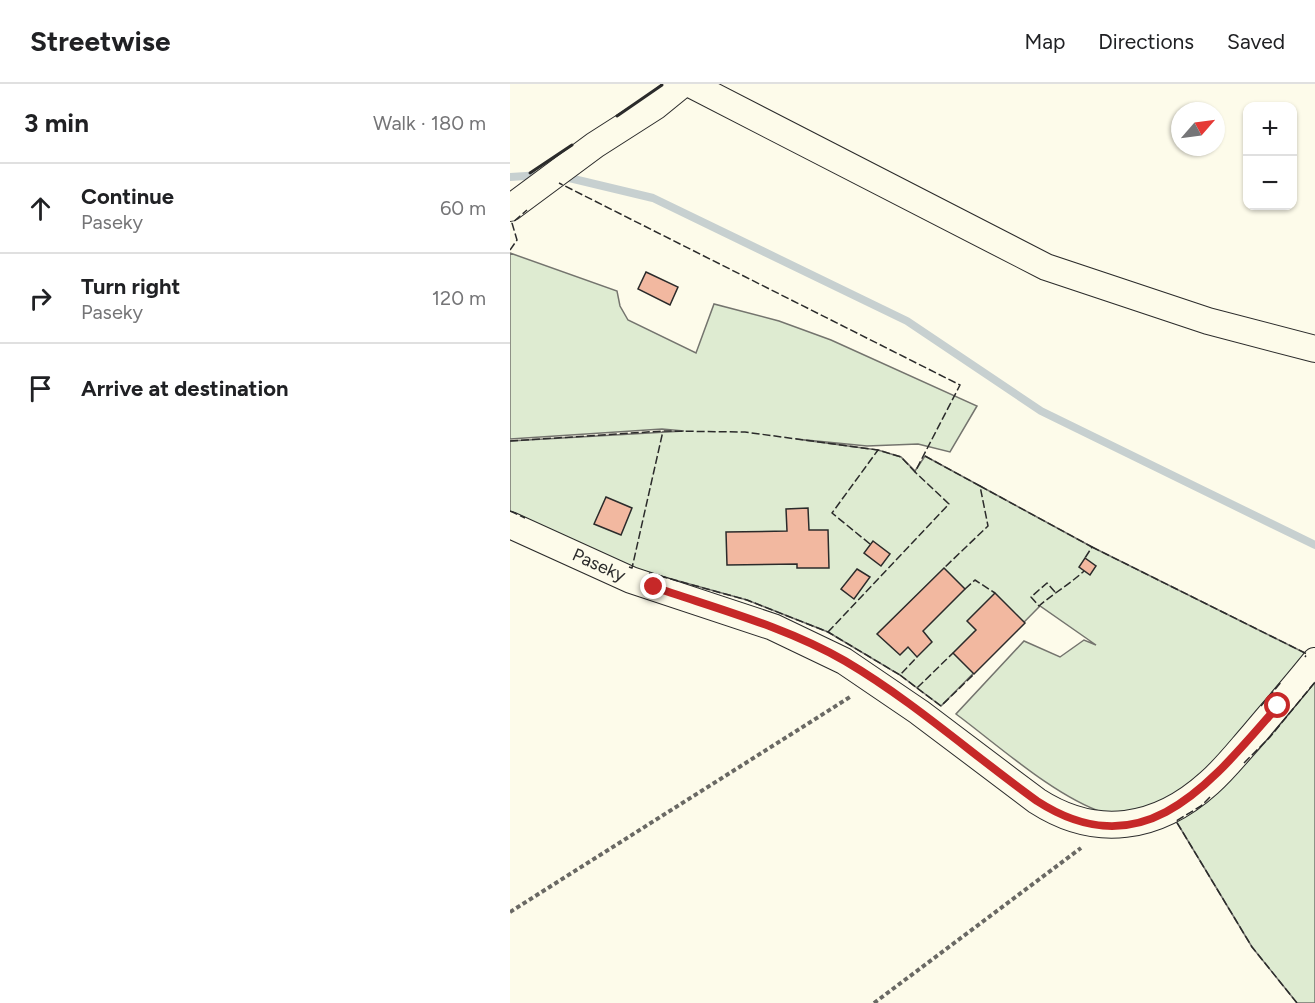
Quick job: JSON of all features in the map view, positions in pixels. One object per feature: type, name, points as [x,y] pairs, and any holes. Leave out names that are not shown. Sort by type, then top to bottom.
[{"type":"street","points":[[510,208],[567,164],[656,106],[683,84]]},
{"type":"street","points":[[690,84],[1046,267],[1208,321],[1315,349]]},
{"type":"street","name":"Paseky","points":[[510,525],[631,580],[782,631],[844,661],[876,681],[1053,812],[1086,824],[1111,826],[1140,821],[1165,813],[1209,784],[1315,661]]},
{"type":"path","points":[[510,912],[876,681]]},
{"type":"path","points":[[874,1003],[1111,826]]},
{"type":"green space","points":[[510,253],[617,291],[620,306],[628,320],[696,353],[714,304],[779,321],[831,340],[977,406],[950,452],[918,444],[867,446],[796,439],[878,450],[901,457],[915,471],[925,456],[1092,547],[1307,654],[1274,690],[1229,747],[1181,792],[1162,802],[1122,814],[1104,813],[1085,805],[1027,769],[956,714],[1024,641],[1060,657],[1084,640],[1096,645],[1040,606],[941,706],[900,675],[828,632],[747,600],[632,568],[510,511],[510,441],[684,431],[662,429],[510,439]]},
{"type":"green space","points":[[1315,682],[1315,1003],[1297,1003],[1252,947],[1176,821],[1196,808],[1234,776]]},
{"type":"building","points":[[646,272],[678,287],[670,305],[638,289]]},
{"type":"building","points":[[606,497],[632,508],[621,535],[594,524]]},
{"type":"building","points":[[808,508],[809,530],[828,530],[829,568],[797,568],[797,564],[727,565],[726,532],[787,531],[786,509]]},
{"type":"building","points":[[873,541],[890,554],[881,566],[864,553]]},
{"type":"building","points":[[1085,558],[1096,566],[1090,575],[1079,567]]},
{"type":"building","points":[[944,568],[965,589],[923,631],[932,642],[917,657],[908,647],[900,655],[877,634]]},
{"type":"building","points":[[857,569],[870,577],[854,599],[841,589]]},
{"type":"building","points":[[995,593],[1025,623],[974,674],[953,653],[976,630],[967,621]]},
{"type":"waterway","points":[[510,177],[542,175]]},
{"type":"waterway","points":[[561,176],[653,198],[907,321],[1041,411],[1315,545]]},
{"type":"fence","points":[[510,441],[663,431],[745,432],[878,450],[901,457],[915,472],[960,385],[559,183]]},
{"type":"fence","points":[[510,250],[517,240],[512,223],[527,210]]},
{"type":"fence","points":[[629,567],[632,568],[663,431]]},
{"type":"fence","points":[[870,544],[832,513],[878,450]]},
{"type":"fence","points":[[925,456],[980,486],[988,526],[944,568]]},
{"type":"fence","points":[[828,632],[949,504],[915,472]]},
{"type":"fence","points":[[980,486],[1092,547],[1085,558]]},
{"type":"fence","points":[[510,511],[525,518]]},
{"type":"fence","points":[[1092,547],[1307,654],[1305,657]]},
{"type":"fence","points":[[1055,592],[1047,583],[1031,597],[1039,606],[1084,571]]},
{"type":"fence","points":[[649,573],[747,600],[828,632],[900,675],[917,657]]},
{"type":"fence","points":[[965,589],[975,580],[995,593]]},
{"type":"fence","points":[[900,675],[917,688],[953,653]]},
{"type":"fence","points":[[917,688],[941,706],[974,674]]},
{"type":"fence","points":[[1261,706],[1282,681]]},
{"type":"fence","points":[[1244,763],[1270,737],[1315,682]]},
{"type":"fence","points":[[1210,797],[1201,806],[1176,821],[1252,947],[1297,1003]]},
{"type":"wall","points":[[617,116],[662,85]]},
{"type":"wall","points":[[530,173],[572,145]]},
{"type":"route","points":[[654,587],[773,627],[844,661],[919,712],[1019,789],[1053,812],[1086,824],[1111,826],[1140,821],[1165,813],[1180,804],[1209,784],[1278,706]]}]
